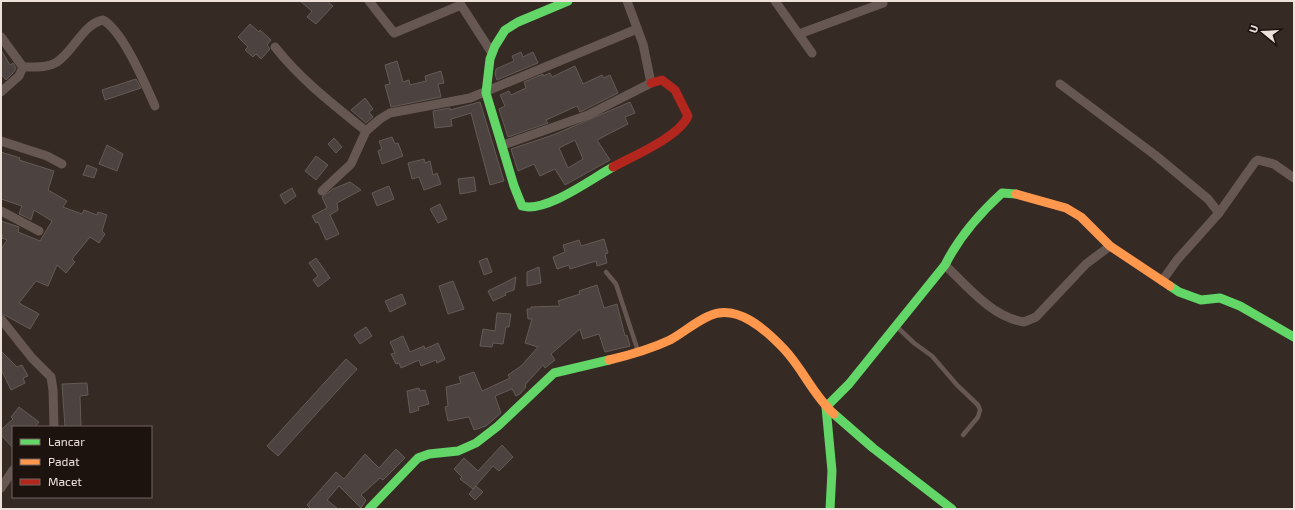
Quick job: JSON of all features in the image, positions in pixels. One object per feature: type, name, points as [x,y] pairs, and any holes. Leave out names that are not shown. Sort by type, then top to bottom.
[{"type":"street","points":[[369,1],[394,33],[461,5],[492,53]]},
{"type":"street","points":[[503,145],[588,115],[652,83],[662,80],[668,82],[674,89],[688,116],[685,124],[668,136],[544,205],[529,208],[521,204],[486,93],[487,73],[492,53],[505,30],[518,22],[568,1]]},
{"type":"street","points":[[627,1],[643,44],[652,83]]},
{"type":"street","points":[[775,1],[812,53]]},
{"type":"street","points":[[799,34],[883,3]]},
{"type":"street","points":[[23,67],[45,66],[57,62],[89,29],[98,21],[103,20],[110,23],[127,50],[155,106]]},
{"type":"street","points":[[322,191],[351,164],[369,127],[390,113],[442,102],[470,98],[486,93],[637,29]]},
{"type":"street","points":[[1,37],[23,67]]},
{"type":"street","points":[[275,47],[293,68],[316,90],[366,131]]},
{"type":"street","points":[[1,92],[19,76],[23,67]]},
{"type":"street","points":[[1060,84],[1155,155],[1208,199],[1219,213]]},
{"type":"street","points":[[1,141],[47,156],[62,164]]},
{"type":"street","points":[[1162,281],[1178,260],[1219,213],[1248,171],[1258,160],[1274,164],[1294,178]]},
{"type":"street","points":[[826,407],[849,384],[895,325],[945,265],[953,249],[970,227],[992,202],[1005,193],[1055,204],[1074,212],[1110,246],[1179,292],[1197,298],[1220,298],[1240,306],[1294,337]]},
{"type":"street","points":[[1,211],[40,231]]},
{"type":"street","points":[[945,265],[986,303],[1001,314],[1024,322],[1036,317],[1086,264],[1110,246]]},
{"type":"street","points":[[370,509],[418,458],[429,454],[459,450],[481,439],[500,424],[548,377],[554,373],[638,351],[666,342],[717,314],[730,314],[749,321],[777,343],[798,366],[826,407],[889,461],[952,509]]},
{"type":"street","points":[[1,319],[32,358],[51,377],[53,390],[54,426]]},
{"type":"street","points":[[826,407],[832,462],[832,496],[830,509]]},
{"type":"street","points":[[1,488],[12,472]]},
{"type":"lane","points":[[606,272],[616,284],[638,351]]},
{"type":"lane","points":[[895,325],[914,343],[932,356],[957,385],[978,405],[980,410],[978,417],[963,435]]},
{"type":"building","points":[[300,1],[327,1],[333,6],[316,24],[307,17],[312,11]]},
{"type":"building","points":[[250,24],[259,32],[260,30],[271,40],[267,45],[270,49],[261,59],[256,54],[253,57],[245,50],[248,47],[238,37]]},
{"type":"building","points":[[1,50],[10,65],[13,63],[16,68],[6,80],[1,74]]},
{"type":"building","points":[[521,52],[523,57],[533,52],[538,63],[497,80],[495,74],[496,69],[514,61],[512,56]]},
{"type":"building","points":[[397,61],[403,82],[409,80],[410,85],[426,81],[425,76],[441,71],[444,83],[438,84],[441,97],[391,107],[385,85],[390,84],[385,65]]},
{"type":"building","points":[[575,66],[583,84],[602,75],[604,78],[610,75],[618,93],[580,112],[577,106],[546,120],[548,123],[508,137],[499,109],[505,106],[500,95],[509,91],[511,95],[526,88],[524,82],[543,74],[543,76],[550,73],[552,77]]},
{"type":"building","points":[[136,79],[141,88],[105,100],[102,90]]},
{"type":"building","points":[[365,98],[373,109],[369,112],[373,117],[366,123],[351,110]]},
{"type":"building","points":[[480,102],[504,181],[490,185],[471,113],[451,119],[452,126],[435,128],[433,111],[450,108],[450,110]]},
{"type":"building","points":[[630,102],[635,113],[625,117],[628,124],[597,140],[610,160],[565,185],[555,169],[540,176],[534,164],[518,171],[511,149],[553,135]],"holes":[[[575,140],[583,159],[568,168],[559,148]]]},
{"type":"building","points":[[392,137],[395,144],[398,143],[403,156],[382,164],[378,151],[382,149],[379,141]]},
{"type":"building","points":[[334,138],[342,147],[336,153],[328,144]]},
{"type":"building","points":[[107,145],[123,154],[117,171],[99,164]]},
{"type":"building","points":[[1,152],[20,158],[19,160],[54,171],[48,190],[67,201],[63,207],[82,214],[84,210],[97,215],[98,212],[107,215],[102,231],[105,234],[99,243],[90,237],[72,259],[75,262],[66,273],[57,265],[48,286],[36,281],[19,303],[39,314],[30,329],[1,313],[1,249],[7,240],[2,238],[3,236],[1,235],[1,221],[19,227],[18,232],[40,241],[52,221],[34,210],[31,220],[19,214],[22,206],[1,199]]},
{"type":"building","points":[[316,156],[328,165],[316,180],[305,171]]},
{"type":"building","points":[[424,159],[425,163],[430,161],[433,175],[437,173],[441,184],[424,190],[419,177],[412,179],[408,163]]},
{"type":"building","points":[[87,165],[97,169],[94,178],[83,175]]},
{"type":"building","points":[[474,177],[476,191],[460,194],[458,179]]},
{"type":"building","points":[[350,182],[361,190],[337,203],[338,210],[330,215],[339,234],[326,240],[318,222],[316,223],[312,216],[327,208],[322,197],[333,189]]},
{"type":"building","points":[[389,186],[394,199],[377,206],[372,193]]},
{"type":"building","points":[[292,188],[296,196],[285,204],[280,195]]},
{"type":"building","points":[[440,204],[447,219],[438,223],[430,209]]},
{"type":"building","points":[[604,239],[608,253],[605,254],[607,263],[597,266],[596,261],[570,269],[569,265],[557,269],[553,257],[565,252],[563,245],[579,240],[581,246]]},
{"type":"building","points":[[316,258],[330,278],[318,287],[313,280],[318,276],[309,263]]},
{"type":"building","points":[[487,258],[492,272],[484,275],[479,261]]},
{"type":"building","points":[[539,267],[541,283],[527,286],[527,272]]},
{"type":"building","points":[[516,277],[514,290],[505,293],[506,295],[493,301],[488,291]]},
{"type":"building","points":[[453,281],[464,309],[448,314],[439,286]]},
{"type":"building","points":[[597,285],[604,308],[617,304],[625,336],[627,335],[630,346],[605,352],[599,334],[583,339],[580,329],[551,354],[555,360],[545,368],[543,365],[525,385],[526,387],[520,394],[516,396],[512,389],[495,396],[501,413],[486,426],[474,430],[469,417],[448,421],[445,407],[448,406],[446,387],[461,383],[459,377],[474,372],[482,391],[510,378],[508,375],[521,366],[538,347],[525,343],[532,319],[528,319],[527,309],[531,309],[531,307],[560,306],[558,301],[580,294],[579,291]]},
{"type":"building","points":[[402,294],[406,304],[390,312],[385,301]]},
{"type":"building","points":[[497,313],[511,314],[509,327],[506,327],[503,344],[493,343],[492,347],[480,346],[483,329],[495,331]]},
{"type":"building","points":[[366,327],[372,336],[360,344],[354,335]]},
{"type":"building","points":[[403,336],[410,352],[424,346],[425,349],[438,343],[445,359],[437,363],[436,360],[421,366],[419,360],[401,368],[399,363],[396,364],[391,354],[395,353],[390,342]]},
{"type":"building","points":[[1,351],[17,367],[22,365],[28,376],[23,378],[25,383],[11,390],[1,369]]},
{"type":"building","points":[[346,359],[357,369],[278,456],[267,446]]},
{"type":"building","points":[[87,383],[88,395],[80,396],[81,426],[65,426],[62,384]]},
{"type":"building","points":[[419,388],[420,391],[425,390],[429,404],[418,407],[419,410],[410,413],[407,391]]},
{"type":"building","points":[[19,407],[39,422],[36,426],[12,426],[12,447],[1,435],[1,430],[13,419],[11,417]]},
{"type":"building","points":[[502,445],[513,457],[499,471],[493,466],[473,489],[460,479],[462,477],[454,469],[464,458],[478,471]]},
{"type":"building","points":[[396,449],[405,458],[383,480],[380,478],[361,495],[366,500],[361,508],[339,486],[327,500],[338,509],[311,509],[307,505],[336,472],[344,479],[365,454],[379,468]]},
{"type":"building","points":[[476,486],[483,492],[475,500],[469,494]]},
{"type":"traffic: fast","points":[[568,1],[518,22],[505,30],[495,46],[490,59],[486,93],[514,186],[522,206],[532,207],[556,200],[613,167]]},
{"type":"traffic: fast","points":[[830,509],[832,471],[826,407],[849,384],[945,265],[963,235],[985,209],[1002,193],[1016,194]]},
{"type":"traffic: fast","points":[[1170,286],[1179,292],[1201,300],[1220,298],[1240,306],[1294,337]]},
{"type":"traffic: fast","points":[[369,509],[418,458],[429,454],[458,451],[476,443],[498,426],[554,373],[609,360]]},
{"type":"traffic: fast","points":[[834,414],[873,448],[952,509]]},
{"type":"traffic: slow","points":[[1016,194],[1066,208],[1081,217],[1110,246],[1170,286]]},
{"type":"traffic: slow","points":[[609,360],[640,352],[670,340],[709,316],[720,313],[730,313],[750,320],[769,334],[791,357],[820,399],[834,414]]},
{"type":"traffic: jam","points":[[613,167],[643,152],[666,138],[683,124],[688,116],[675,90],[662,80],[651,83]]}]
